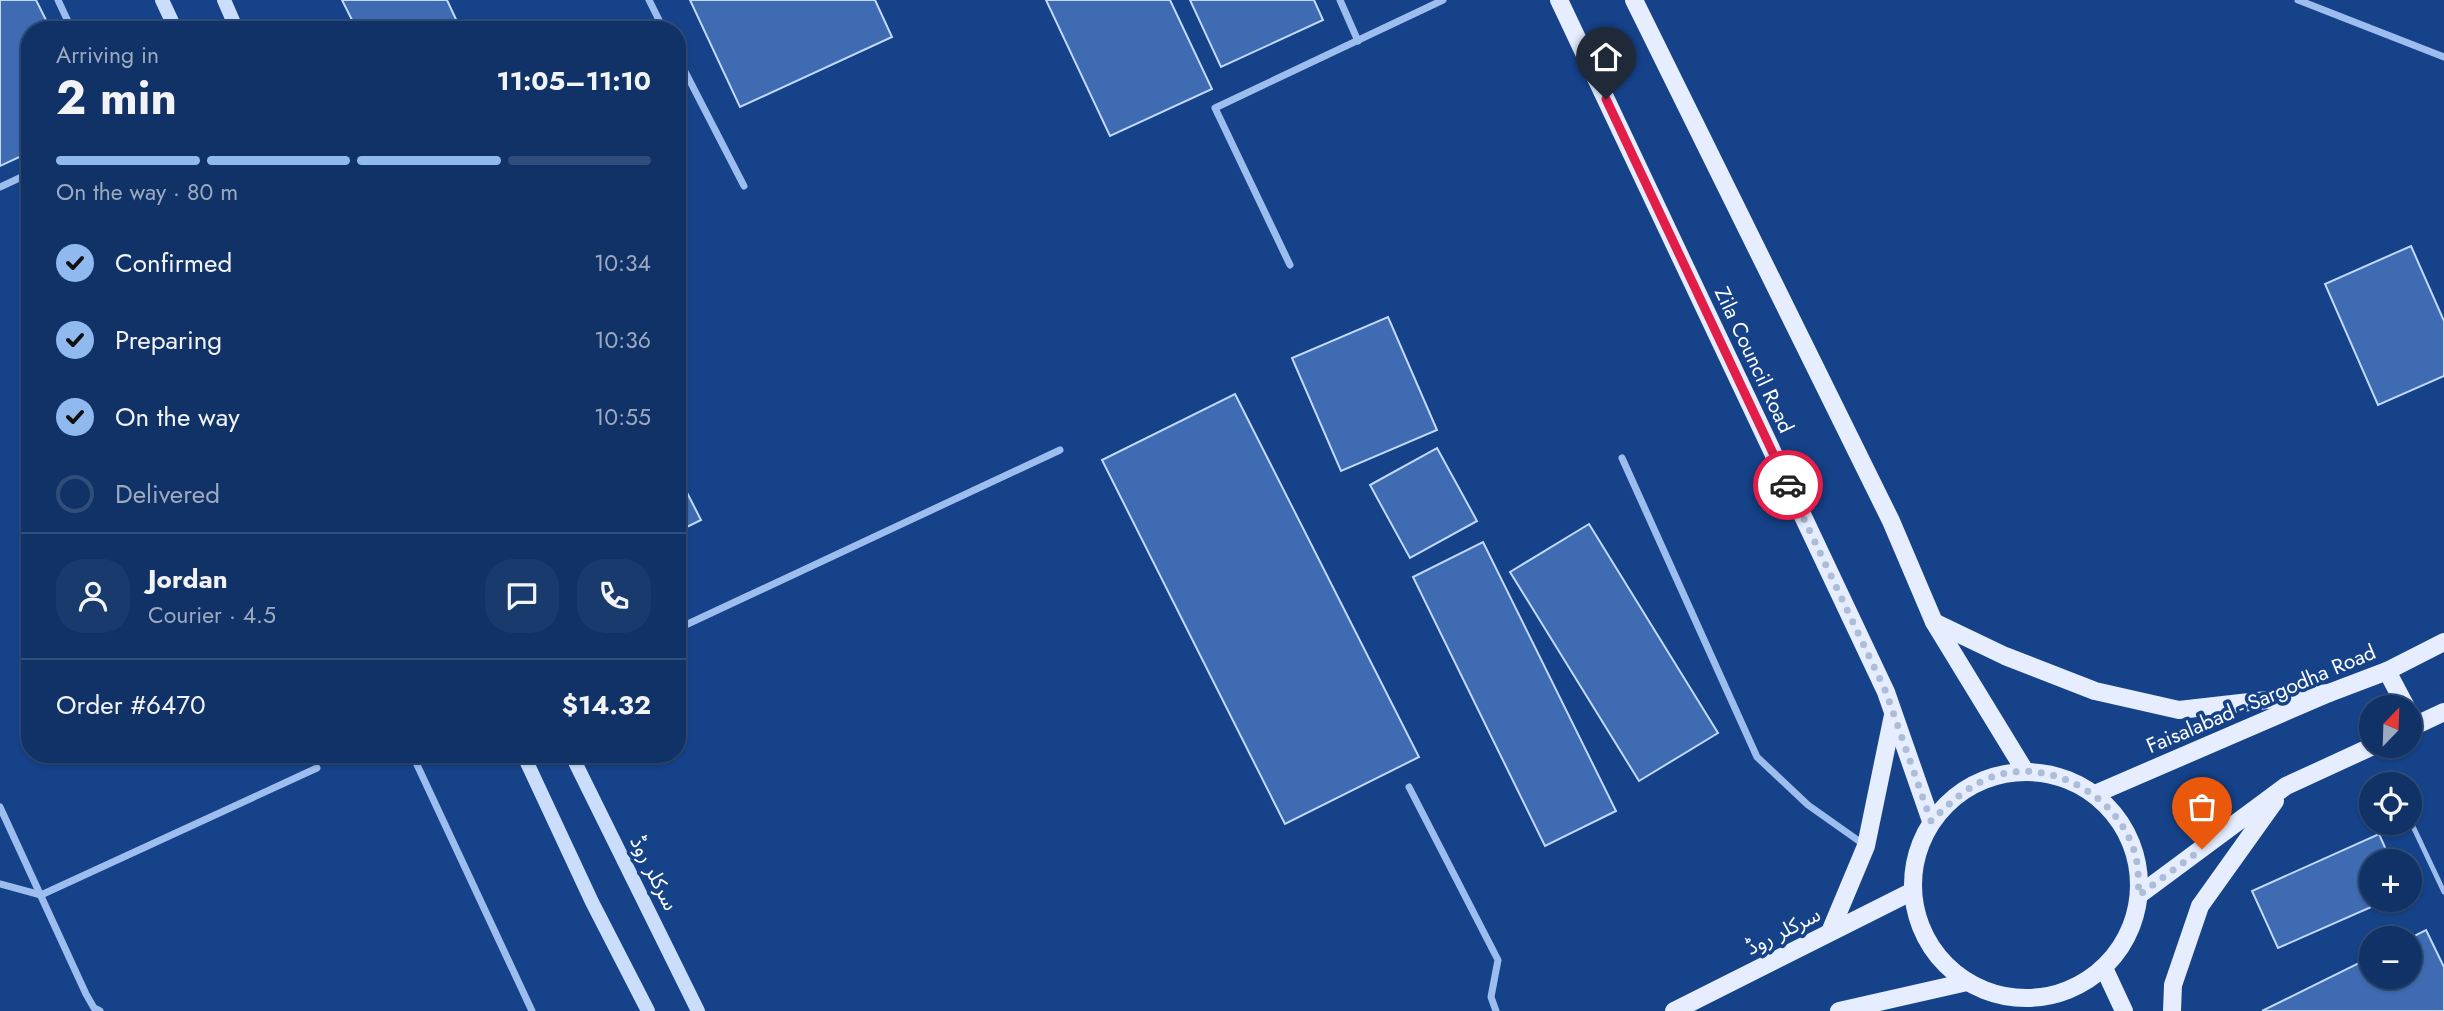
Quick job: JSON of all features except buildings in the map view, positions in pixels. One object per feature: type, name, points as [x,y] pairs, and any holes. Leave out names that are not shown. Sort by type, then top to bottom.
[{"type":"main road","points":[[162,0],[172,21]]},
{"type":"main road","points":[[224,0],[233,21]]},
{"type":"main road","name":"Zila Council Road","points":[[1559,0],[1886,692],[1931,821]]},
{"type":"main road","points":[[1633,0],[1891,522],[1934,622],[2025,771]]},
{"type":"main road","points":[[1934,622],[2005,656],[2095,691],[2179,710],[2329,693]]},
{"type":"main road","name":"Faisalabad - Sargodha Road","points":[[2095,794],[2329,693],[2387,671],[2444,642]]},
{"type":"main road","points":[[2387,671],[2400,695]]},
{"type":"main road","points":[[2422,719],[2444,712]]},
{"type":"main road","points":[[1830,932],[1866,846],[1894,715]]},
{"type":"main road","points":[[2139,895],[2286,786],[2359,752]]},
{"type":"main road","points":[[527,763],[592,902],[648,1011]]},
{"type":"main road","name":"سرکلر روڈ","points":[[575,763],[698,1011]]},
{"type":"main road","points":[[2025,771],[2062,777],[2095,794],[2121,822],[2136,857],[2139,895],[2129,934],[2104,968],[2067,991],[2027,1005],[1967,982],[1939,958],[1920,927],[1913,891],[1916,855],[1931,821],[1956,795],[1989,778],[2025,771]]},
{"type":"main road","points":[[2172,1011],[2173,985],[2200,906],[2286,786]]},
{"type":"main road","name":"سرکلر روڈ","points":[[1674,1011],[1913,891]]},
{"type":"main road","points":[[2104,968],[2124,1011]]},
{"type":"main road","points":[[1839,1011],[1967,982]]},
{"type":"street","points":[[58,0],[68,21]]},
{"type":"street","points":[[649,0],[660,21]]},
{"type":"street","points":[[1340,0],[1358,41]]},
{"type":"street","points":[[1290,265],[1215,108],[1443,0]]},
{"type":"street","points":[[2298,0],[2444,58]]},
{"type":"street","points":[[686,73],[744,186]]},
{"type":"street","points":[[0,187],[21,177]]},
{"type":"street","points":[[686,625],[1060,450]]},
{"type":"street","points":[[1622,458],[1757,757],[1808,805],[1866,846]]},
{"type":"street","points":[[416,763],[532,1011]]},
{"type":"street","points":[[0,884],[41,895],[317,768]]},
{"type":"street","points":[[1409,787],[1498,960],[1491,997],[1496,1011]]},
{"type":"street","points":[[0,807],[86,994],[94,1008],[100,1011]]},
{"type":"lane","points":[[2417,835],[2444,892]]},
{"type":"way so far","points":[[1788,485],[1886,692],[1931,821],[1956,795],[1989,778],[2025,771],[2062,777],[2095,794],[2121,822],[2136,857],[2139,895],[2202,849]]},
{"type":"route","points":[[1606,99],[1788,485]]}]
